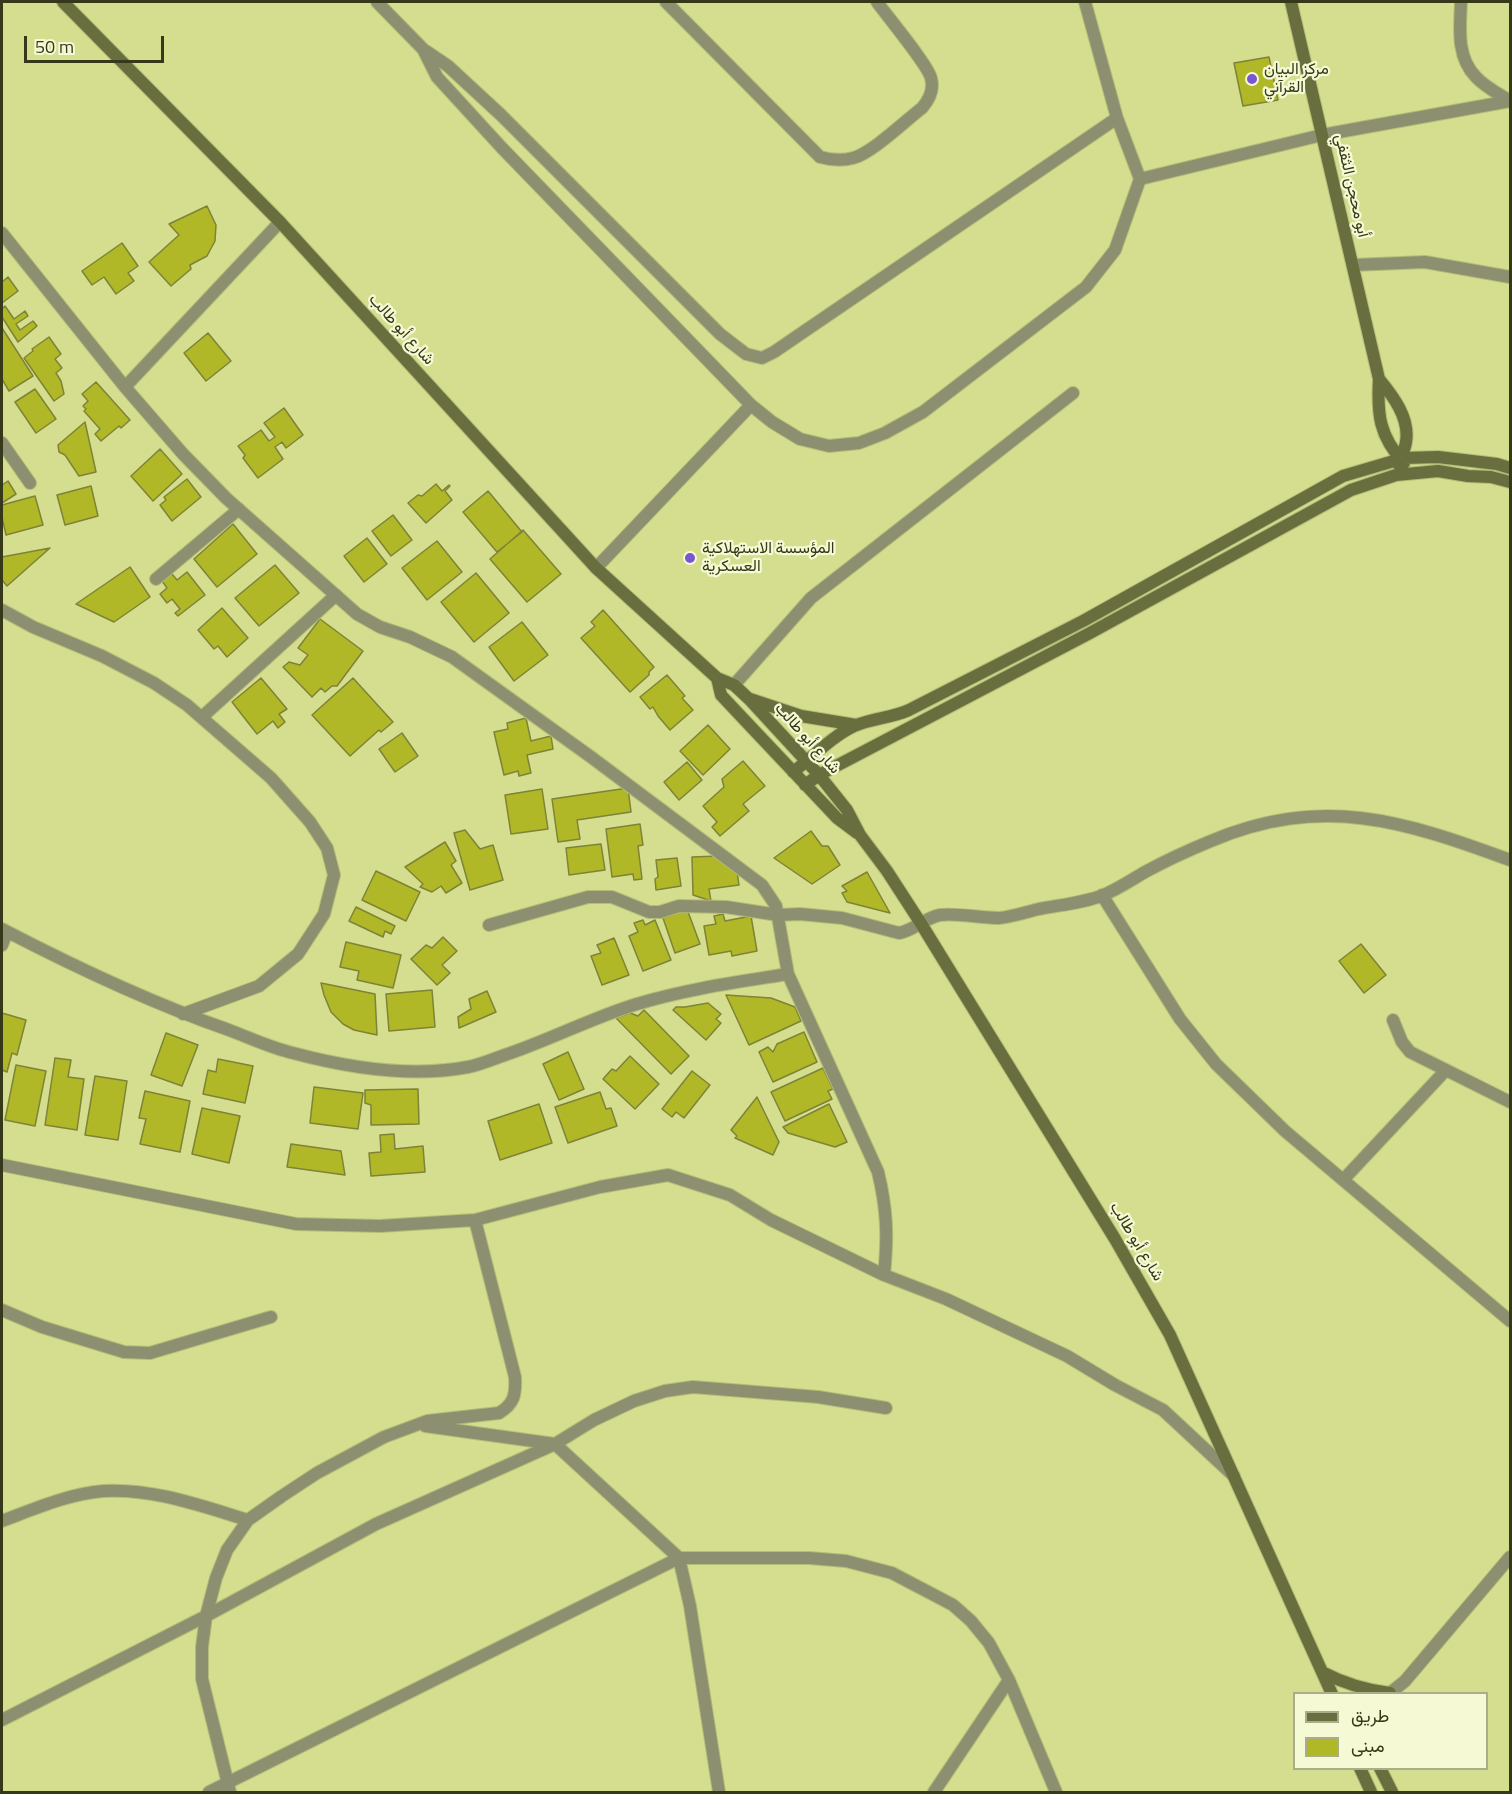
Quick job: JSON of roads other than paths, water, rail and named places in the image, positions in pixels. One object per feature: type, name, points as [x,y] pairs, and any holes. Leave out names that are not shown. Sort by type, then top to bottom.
[{"type":"street","name":"شارع أبو طالب","points":[[63,2],[280,222],[596,568],[717,678],[734,685],[749,699],[819,775],[847,810],[860,835],[920,922],[1160,1316],[1175,1344],[1331,1692]]},
{"type":"street","points":[[376,2],[423,49],[448,66],[501,115],[720,334],[746,354],[762,358],[1117,118]]},
{"type":"street","points":[[666,2],[820,157],[831,160],[855,158],[866,152],[928,102],[931,91],[930,74],[877,2]]},
{"type":"street","points":[[423,49],[437,77],[502,148],[751,405],[772,422],[800,439],[829,446],[859,442],[905,423],[923,412],[1086,287],[1115,250],[1140,179],[1117,118],[1085,2]]},
{"type":"street","name":"أبو محجن الثقفي","points":[[1291,2],[1379,379],[1380,420],[1388,442],[1413,472]]},
{"type":"street","points":[[1461,2],[1462,52],[1468,67],[1476,78],[1510,101]]},
{"type":"street","points":[[1140,179],[1322,135],[1510,101]]},
{"type":"street","points":[[125,387],[280,222]]},
{"type":"street","points":[[3,237],[125,387],[183,454],[239,509],[336,595],[366,620],[452,657],[762,885],[776,906],[788,974],[878,1172],[885,1203],[887,1227],[884,1275]]},
{"type":"street","points":[[1353,265],[1425,262],[1510,277]]},
{"type":"street","name":"أبو محجن الثقفي","points":[[1379,379],[1394,396],[1405,426],[1407,440],[1396,474]]},
{"type":"street","points":[[734,685],[811,598],[1073,393]]},
{"type":"street","points":[[596,568],[751,405]]},
{"type":"street","points":[[2,443],[30,483]]},
{"type":"street","points":[[793,772],[828,742],[856,725],[888,718],[909,710],[1083,621],[1343,476],[1400,459],[1438,457],[1497,464],[1510,468]]},
{"type":"street","points":[[806,785],[819,775],[1080,639],[1351,490],[1396,474],[1413,472],[1438,471],[1491,477],[1510,482]]},
{"type":"street","points":[[156,579],[239,509]]},
{"type":"street","points":[[202,717],[336,595]]},
{"type":"street","points":[[2,610],[33,627],[102,656],[154,683],[202,717],[271,778],[310,822],[327,848],[334,875],[324,914],[298,954],[259,986],[183,1014]]},
{"type":"street","name":"شارع أبو طالب","points":[[717,678],[721,694],[837,818],[860,835]]},
{"type":"street","points":[[749,699],[801,716],[856,725]]},
{"type":"street","points":[[489,925],[588,897],[612,897],[650,912],[660,912],[679,906],[703,906],[778,915],[800,914],[842,918],[900,933],[937,916],[951,914],[977,918],[1003,918],[1102,896],[1162,863],[1240,830],[1266,822],[1302,816],[1339,816],[1404,825],[1510,860]]},
{"type":"street","points":[[1102,896],[1180,1020],[1249,1097],[1285,1131],[1510,1321]]},
{"type":"street","points":[[2,945],[4,930],[105,980],[183,1014],[291,1053],[340,1064],[406,1072],[470,1067],[532,1046],[637,1004],[691,990],[788,974]]},
{"type":"street","points":[[1393,1020],[1402,1042],[1410,1052],[1510,1102]]},
{"type":"street","points":[[1343,1180],[1446,1070]]},
{"type":"street","points":[[2,1165],[296,1224],[380,1226],[475,1220],[600,1187],[668,1174],[730,1196],[771,1220],[884,1275],[946,1299],[1067,1356],[1175,1419],[1234,1477]]},
{"type":"street","points":[[228,1788],[202,1679],[202,1647],[206,1616],[226,1550],[248,1520],[317,1473],[384,1437],[427,1421],[499,1413],[509,1407],[513,1399],[515,1377],[475,1220]]},
{"type":"street","points":[[2,1310],[42,1327],[112,1349],[150,1353],[271,1317]]},
{"type":"street","points":[[2,1720],[206,1616],[376,1524],[555,1444],[594,1420],[634,1401],[665,1391],[693,1387],[818,1397],[886,1408]]},
{"type":"street","points":[[415,1424],[555,1444],[679,1558],[690,1606],[719,1792]]},
{"type":"street","points":[[2,1521],[77,1496],[117,1491],[133,1491],[177,1500],[248,1520]]},
{"type":"street","points":[[1390,1692],[1406,1681],[1510,1557]]},
{"type":"street","points":[[209,1792],[228,1788],[679,1558],[846,1561],[892,1572],[953,1605],[989,1643],[1009,1680],[1056,1792]]},
{"type":"street","points":[[1322,1672],[1356,1688],[1382,1692]]},
{"type":"street","points":[[934,1792],[1009,1680]]},
{"type":"street","points":[[1401,1692],[1406,1681]]},
{"type":"street","points":[[1361,1770],[1371,1792]]},
{"type":"street","points":[[1381,1770],[1392,1792]]},
{"type":"place","name":"مركز البيان القرآني","points":[[1252,79]]},
{"type":"place","name":"المؤسسة الاستهلاكية العسكرية","points":[[690,558]]}]
